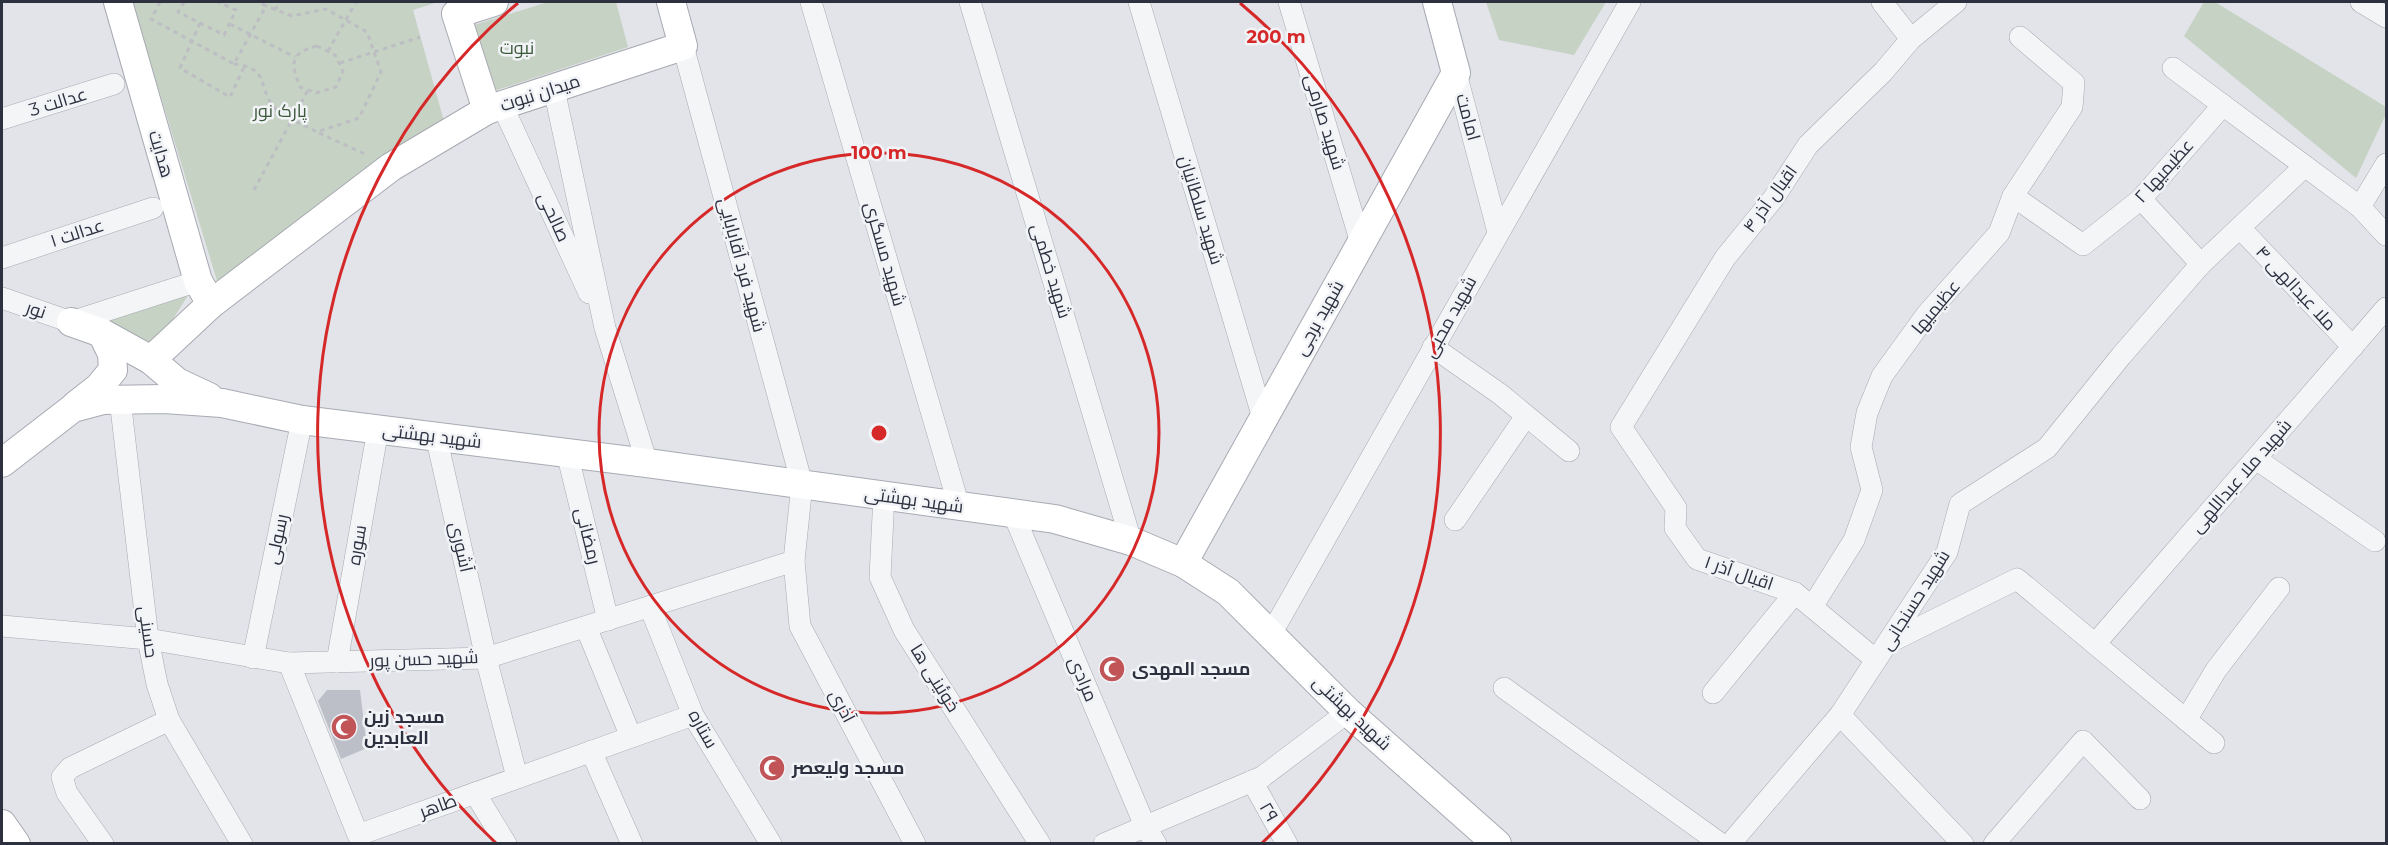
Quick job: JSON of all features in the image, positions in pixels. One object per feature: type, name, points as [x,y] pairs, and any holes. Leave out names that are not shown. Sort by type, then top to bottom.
[{"type":"street","name":"هدایت","points":[[118,2],[204,293]]},
{"type":"street","name":"میدان نبوت","points":[[494,2],[456,14],[495,108],[682,46]]},
{"type":"street","points":[[670,2],[682,46]]},
{"type":"street","name":"شهید مسگری","points":[[811,2],[959,506]]},
{"type":"street","name":"شهید خطمی","points":[[970,2],[1131,542]]},
{"type":"street","name":"شهید سلطانیان","points":[[1139,2],[1263,418]]},
{"type":"street","name":"شهید صارمی","points":[[1289,2],[1361,243]]},
{"type":"street","name":"امامت","points":[[1437,2],[1498,232]]},
{"type":"street","name":"شهید محبی","points":[[1271,634],[1630,2]]},
{"type":"street","points":[[1882,2],[1911,39]]},
{"type":"street","name":"اقبال آذر ۴","points":[[1621,427],[1725,258],[1773,199],[1808,145],[1883,72],[1911,39],[1956,2]]},
{"type":"street","points":[[2361,2],[2386,17]]},
{"type":"street","name":"عظیمیها","points":[[1812,607],[1854,540],[1872,490],[1861,447],[1867,413],[1882,376],[1927,315],[1999,233],[2013,196],[2072,107],[2074,83],[2020,37]]},
{"type":"street","name":"شهید فرد آقابابایی","points":[[682,46],[802,484]]},
{"type":"street","points":[[2173,68],[2360,207],[2386,235]]},
{"type":"street","name":"شهید برجی","points":[[1183,563],[1456,73]]},
{"type":"street","name":"عدالت 3","points":[[2,119],[114,84]]},
{"type":"street","name":"صالحی","points":[[554,89],[605,328],[647,463]]},
{"type":"street","name":"عظیمیها ۲","points":[[2013,196],[2083,245],[2141,199],[2223,105]]},
{"type":"street","points":[[151,360],[204,293],[391,167],[495,108]]},
{"type":"street","name":"صالحی","points":[[495,108],[605,328]]},
{"type":"street","points":[[2360,207],[2386,164]]},
{"type":"street","name":"شهید حسنجانی","points":[[1730,843],[1840,715],[1947,552],[1960,504],[2047,448],[2121,356],[2201,264],[2305,166]]},
{"type":"street","points":[[2141,199],[2201,264]]},
{"type":"street","name":"عدالت ۱","points":[[2,258],[153,208]]},
{"type":"street","name":"ملا عبدالهی ۴","points":[[2240,228],[2353,347]]},
{"type":"street","points":[[71,322],[204,293]]},
{"type":"street","name":"نور","points":[[2,298],[71,322]]},
{"type":"street","name":"شهید ملا عبداللهی","points":[[2095,644],[2386,308]]},
{"type":"street","name":"شهید بهشتی","points":[[71,322],[102,333],[151,360],[177,382],[222,403]]},
{"type":"street","name":"شهید بهشتی","points":[[2,463],[99,387],[113,370],[112,354],[102,333]]},
{"type":"street","points":[[1433,347],[1500,394],[1569,451]]},
{"type":"street","name":"شهید بهشتی","points":[[72,408],[103,400],[120,399],[222,403],[302,420],[647,463],[1055,519],[1131,542],[1183,563],[1228,592],[1348,712],[1497,843]]},
{"type":"street","name":"حسینی","points":[[120,399],[148,639],[157,684],[169,720],[242,843]]},
{"type":"street","points":[[1455,519],[1526,416]]},
{"type":"street","name":"رسولی","points":[[253,658],[302,420]]},
{"type":"street","name":"اقبال آذر ۱","points":[[1621,427],[1676,508],[1675,528],[1696,558],[1795,592],[1812,607],[1882,652]]},
{"type":"street","name":"سوره","points":[[337,662],[378,429]]},
{"type":"street","name":"آشوری","points":[[435,436],[486,658],[517,777]]},
{"type":"street","name":"رمضانی","points":[[567,453],[608,620]]},
{"type":"street","points":[[2256,459],[2374,541]]},
{"type":"street","points":[[794,561],[802,484]]},
{"type":"street","name":"خوئینی ها","points":[[884,495],[880,577],[904,630],[1040,843]]},
{"type":"street","name":"مرادی","points":[[1013,513],[1151,835]]},
{"type":"street","name":"شهید حسن پور","points":[[2,626],[148,639],[289,663],[486,658],[794,561]]},
{"type":"street","name":"آذری","points":[[794,561],[800,626],[915,843]]},
{"type":"street","points":[[1882,652],[2017,579],[2214,743]]},
{"type":"street","points":[[2186,720],[2216,670],[2279,588]]},
{"type":"street","points":[[1713,693],[1795,592]]},
{"type":"street","name":"ستاره","points":[[650,607],[693,714],[771,843]]},
{"type":"street","points":[[586,627],[631,737]]},
{"type":"street","name":"طاهر","points":[[289,663],[361,839],[517,777],[693,714]]},
{"type":"street","points":[[1504,688],[1721,843]]},
{"type":"street","points":[[1104,843],[1151,835],[1262,777],[1348,712]]},
{"type":"street","points":[[1840,715],[1963,843]]},
{"type":"street","points":[[103,843],[67,793],[62,777],[70,768],[169,720]]},
{"type":"street","points":[[1994,843],[2083,741],[2140,799]]},
{"type":"street","points":[[591,751],[632,843]]},
{"type":"street","name":"۲۹","points":[[1251,781],[1287,843]]},
{"type":"street","points":[[475,793],[506,843]]},
{"type":"street","points":[[2,824],[16,843]]},
{"type":"path","points":[[160,2],[151,19],[234,64],[245,65],[262,76],[273,106],[293,120],[391,167]]},
{"type":"path","points":[[184,2],[178,12],[224,35],[236,10],[218,2]]},
{"type":"path","points":[[258,2],[292,16],[326,9],[367,32],[381,72],[359,118],[317,132]]},
{"type":"path","points":[[275,10],[279,2]]},
{"type":"path","points":[[328,51],[356,2]]},
{"type":"path","points":[[234,64],[266,6]]},
{"type":"path","points":[[200,23],[180,68],[230,97],[245,65]]},
{"type":"path","points":[[230,23],[295,57]]},
{"type":"path","points":[[340,63],[420,37]]},
{"type":"path","points":[[317,46],[328,51],[335,55],[344,71],[336,87],[316,93],[300,87],[293,69],[295,57],[303,50],[317,46]]},
{"type":"path","points":[[255,190],[308,90]]},
{"type":"green space","name":"پارک نور","points":[[132,2],[438,2],[413,10],[447,132],[218,284]]},
{"type":"green space","name":"نبوت","points":[[548,2],[616,2],[628,47],[494,91],[471,26]]},
{"type":"green space","points":[[1486,2],[1606,2],[1574,55],[1499,40]]},
{"type":"green space","points":[[2204,2],[2215,2],[2386,107],[2386,114],[2356,178],[2184,36]]},
{"type":"green space","points":[[192,289],[156,346],[102,319]]},
{"type":"building","name":"مسجد زین العابدین","points":[[327,690],[360,690],[367,748],[341,759],[318,701]]},
{"type":"place","name":"مسجد المهدی","points":[[1112,669]]},
{"type":"place","name":"مسجد زین العابدین","points":[[344,727]]},
{"type":"place","name":"مسجد ولیعصر","points":[[772,768]]}]
